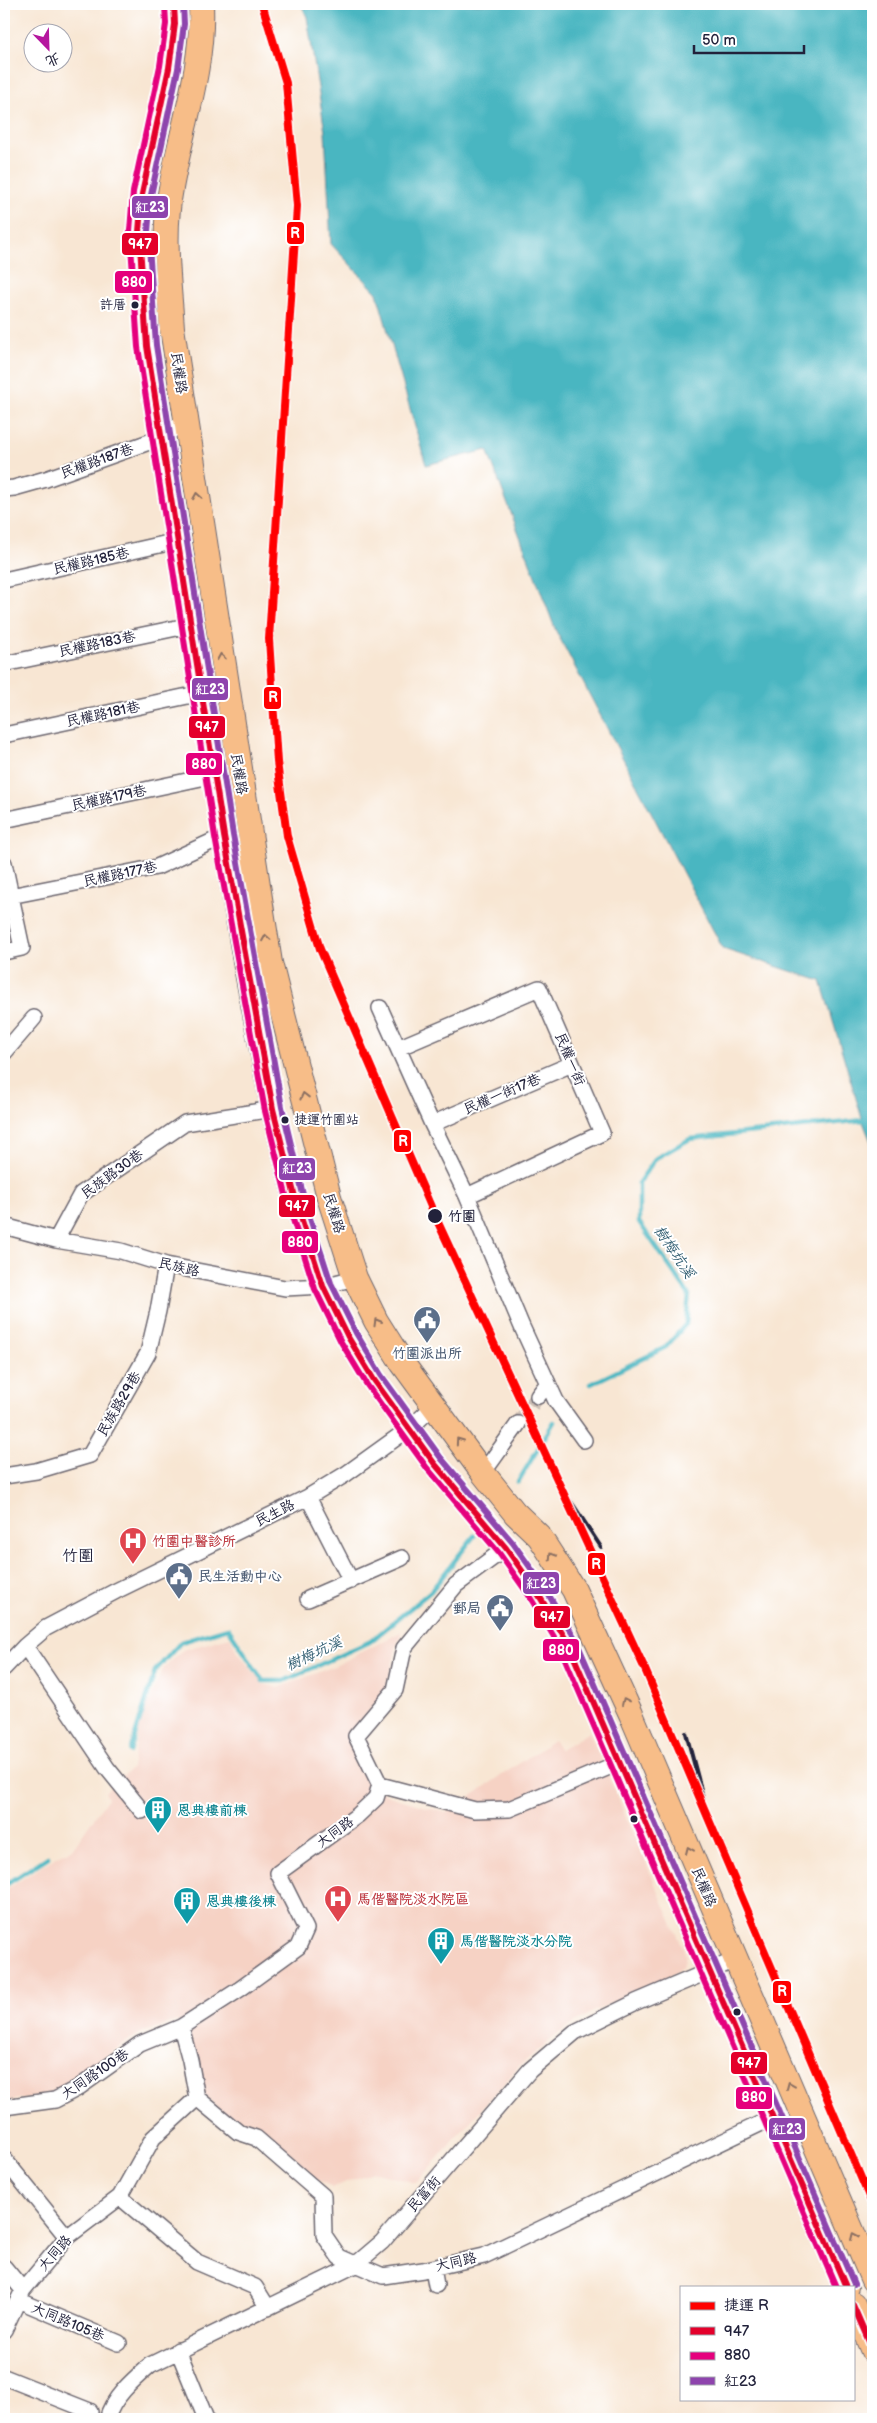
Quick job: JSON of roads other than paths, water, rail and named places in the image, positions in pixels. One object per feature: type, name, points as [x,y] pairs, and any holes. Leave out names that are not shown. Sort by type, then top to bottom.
[{"type":"main road","name":"民權路","points":[[174,4],[175,24],[169,68],[142,194],[139,232],[148,346],[246,967],[273,1109],[297,1205],[323,1286],[344,1329],[374,1380],[434,1463],[506,1548],[535,1589],[567,1641],[621,1762],[708,1971],[774,2118],[846,2286]]},
{"type":"main road","name":"民權路","points":[[201,4],[202,22],[196,77],[171,189],[166,237],[172,328],[270,963],[329,1197],[355,1278],[376,1321],[483,1474],[505,1501],[539,1536],[574,1590],[631,1714],[873,2280]]},
{"type":"main road","points":[[854,2306],[873,2351]]},
{"type":"street","name":"民權路187巷","points":[[4,489],[46,479],[163,437],[185,421]]},
{"type":"street","name":"民權路185巷","points":[[4,580],[178,541]]},
{"type":"street","name":"民權路183巷","points":[[4,664],[191,624]]},
{"type":"street","name":"民權路181巷","points":[[4,735],[202,693]]},
{"type":"street","name":"民權路179巷","points":[[4,820],[215,776]]},
{"type":"street","name":"民權路177巷","points":[[10,896],[157,868],[224,836]]},
{"type":"street","points":[[4,863],[22,948],[4,952]]},
{"type":"street","name":"民權一街","points":[[398,1048],[539,988],[602,1133],[467,1196]]},
{"type":"street","points":[[380,1008],[432,1124],[467,1196],[547,1390],[584,1440]]},
{"type":"street","points":[[4,1053],[34,1018]]},
{"type":"street","name":"民權一街17巷","points":[[432,1124],[572,1064]]},
{"type":"street","name":"民族路30巷","points":[[56,1240],[81,1194],[184,1123],[273,1109]]},
{"type":"street","name":"民族路","points":[[4,1226],[56,1240],[121,1251],[166,1265],[285,1288],[323,1286],[355,1278]]},
{"type":"street","name":"民族路29巷","points":[[4,1476],[36,1471],[90,1455],[148,1353],[166,1265]]},
{"type":"street","name":"民生路","points":[[4,1668],[46,1628],[308,1497],[346,1474],[410,1428],[435,1405]]},
{"type":"street","points":[[483,1474],[518,1424]]},
{"type":"street","points":[[308,1497],[351,1582]]},
{"type":"street","points":[[506,1548],[456,1585],[404,1648],[395,1690],[356,1736],[380,1785],[475,1810],[509,1809],[621,1762]]},
{"type":"street","points":[[308,1598],[351,1582],[402,1558]]},
{"type":"street","points":[[25,1646],[107,1768],[142,1811]]},
{"type":"street","name":"大同路","points":[[181,2027],[240,1989],[298,1947],[306,1929],[278,1873],[358,1815],[376,1798],[380,1785]]},
{"type":"street","name":"民富街","points":[[107,2419],[109,2412],[133,2380],[150,2364],[355,2265],[382,2242],[530,2070],[575,2032],[636,2002],[735,1960]]},
{"type":"street","points":[[181,2027],[190,2060],[197,2098]]},
{"type":"street","name":"大同路100巷","points":[[4,2107],[55,2100],[78,2088],[140,2044],[181,2027]]},
{"type":"street","name":"大同路","points":[[4,2330],[20,2295],[67,2237],[120,2197],[153,2138],[197,2098],[238,2132],[256,2138],[323,2196],[324,2236],[339,2257],[383,2276],[432,2268],[484,2256],[774,2118]]},
{"type":"street","points":[[4,2159],[67,2237]]},
{"type":"street","points":[[120,2197],[197,2262],[255,2287],[268,2308]]},
{"type":"street","points":[[4,2267],[20,2295]]},
{"type":"street","points":[[432,2268],[436,2285]]},
{"type":"street","name":"大同路105巷","points":[[20,2295],[119,2343]]},
{"type":"street","points":[[178,2350],[206,2419]]},
{"type":"street","points":[[4,2377],[90,2411]]},
{"type":"water","points":[[301,4],[873,4],[873,1147],[863,1122],[821,981],[723,949],[556,631],[487,450],[426,465],[377,293],[331,244],[325,132],[307,17]]},
{"type":"waterway","name":"樹梅坑溪","points":[[591,1384],[666,1347],[686,1324],[689,1295],[639,1222],[639,1182],[656,1158],[690,1139],[873,1119]]},
{"type":"waterway","name":"樹梅坑溪","points":[[518,1482],[554,1422]]},
{"type":"waterway","name":"樹梅坑溪","points":[[130,1752],[155,1671],[181,1642],[228,1628],[263,1681],[284,1681],[371,1641],[431,1591],[474,1536]]},
{"type":"waterway","name":"樹梅坑溪","points":[[4,1886],[48,1857]]},
{"type":"tunnel","points":[[518,1424],[538,1396]]},
{"type":"railway","points":[[557,1480],[601,1547]]},
{"type":"railway","points":[[686,1733],[711,1827]]},
{"type":"metro line","name":"R","points":[[262,4],[286,83],[297,206],[269,639],[277,762],[287,836],[320,949],[435,1216],[644,1667],[873,2206]]},
{"type":"place","name":"許厝","points":[[135,305]]},
{"type":"place","name":"捷運竹圍站","points":[[285,1120]]},
{"type":"place","name":"竹圍","points":[[435,1216]]},
{"type":"place","name":"竹圍派出所","points":[[427,1344]]},
{"type":"place","name":"竹圍中醫診所","points":[[133,1565]]},
{"type":"place","name":"民生活動中心","points":[[179,1600]]},
{"type":"place","name":"郵局","points":[[500,1632]]},
{"type":"place","name":"恩典樓前棟","points":[[158,1834]]},
{"type":"place","name":"馬偕醫院淡水院區","points":[[338,1923]]},
{"type":"place","name":"恩典樓後棟","points":[[187,1925]]},
{"type":"place","name":"馬偕醫院淡水分院","points":[[441,1965]]},
{"type":"district","name":"竹圍","points":[[78,1556]]}]
